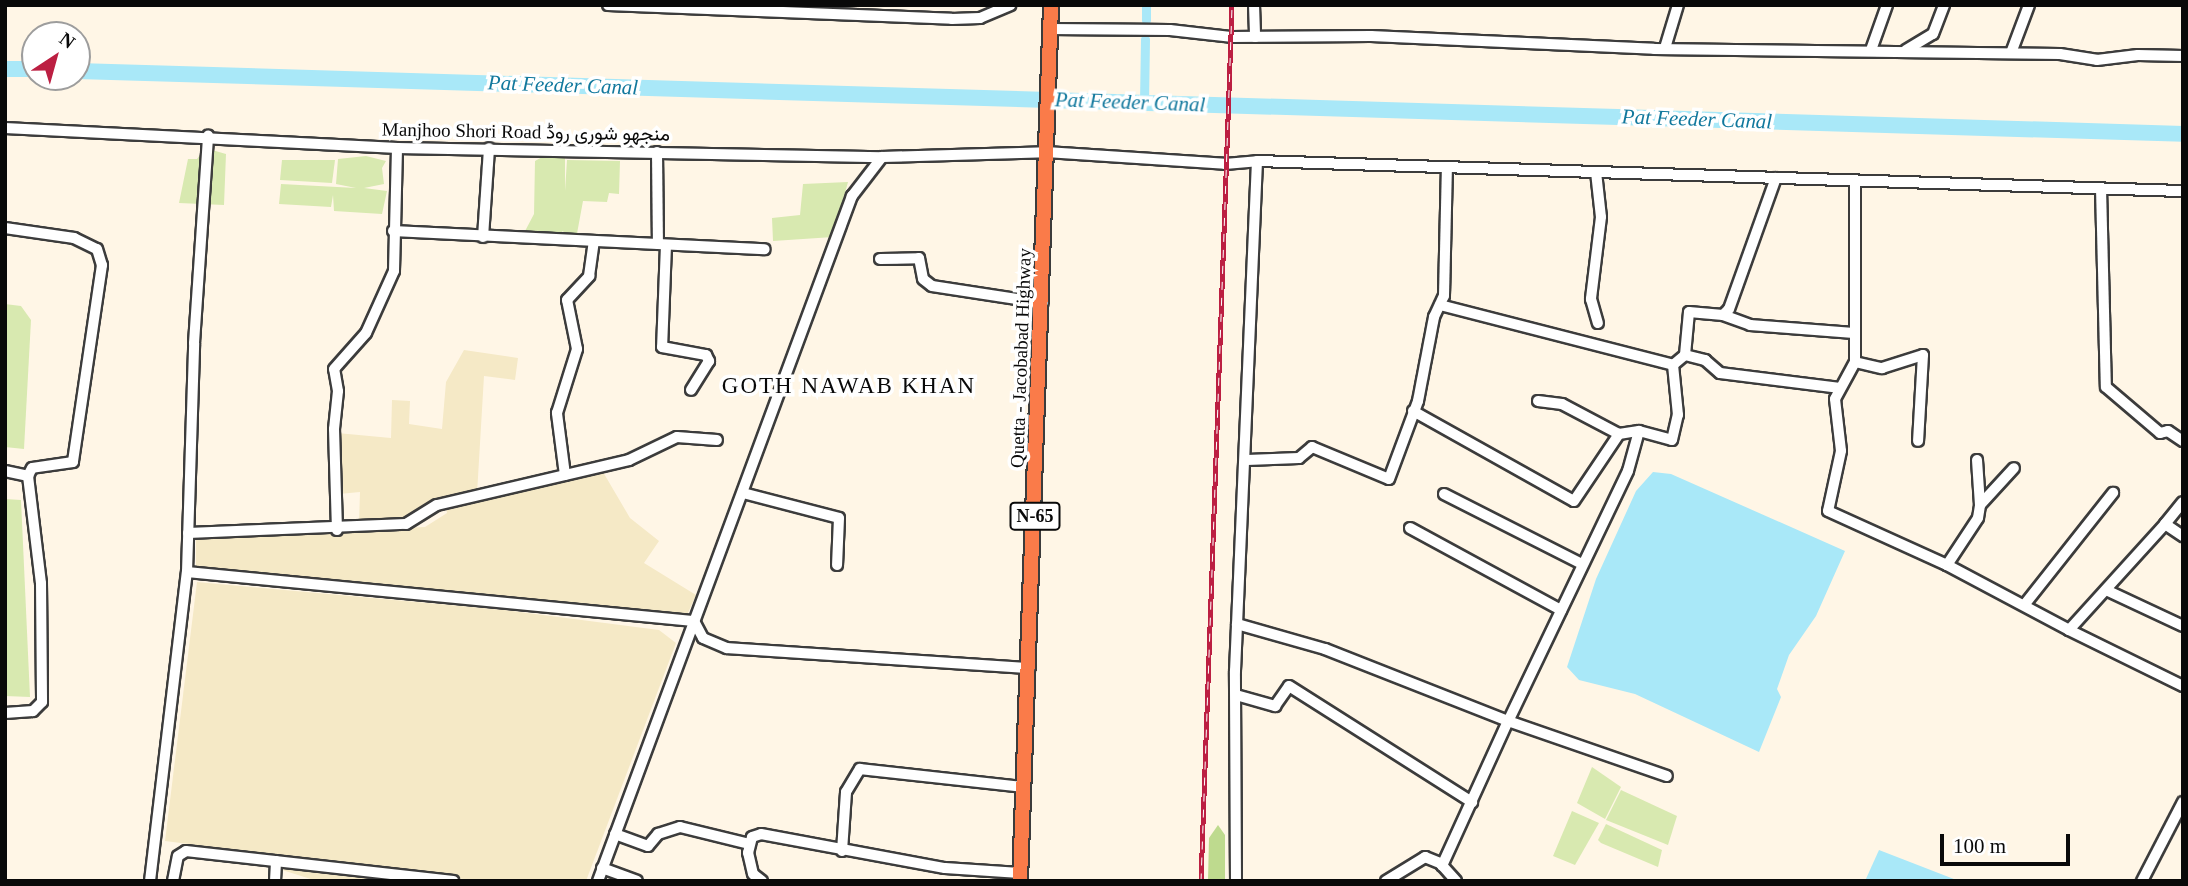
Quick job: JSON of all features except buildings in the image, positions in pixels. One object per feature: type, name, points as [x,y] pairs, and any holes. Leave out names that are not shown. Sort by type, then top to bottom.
[{"type":"highway","name":"Quetta - Jacobabad Highway","points":[[1020,877],[1043,303],[1051,5]]},
{"type":"street","points":[[608,5],[952,19],[980,18],[1010,5]]},
{"type":"street","points":[[1254,5],[1255,37]]},
{"type":"street","points":[[1665,48],[1678,5]]},
{"type":"street","points":[[1871,50],[1887,5]]},
{"type":"street","points":[[1905,51],[1933,34],[1944,5]]},
{"type":"street","points":[[2011,53],[2029,5]]},
{"type":"street","points":[[1051,29],[1255,37],[1371,36],[1665,48],[2011,53],[2097,60],[2183,57]]},
{"type":"street","name":"Manjhoo Shori Road منجھو شوری روڈ","points":[[5,128],[208,135],[397,148],[882,157],[1046,152],[1225,164],[1257,160],[2183,191]]},
{"type":"street","points":[[150,881],[187,572],[194,344],[208,135]]},
{"type":"street","points":[[337,530],[334,429],[338,391],[334,369],[366,333],[394,271],[397,148]]},
{"type":"street","points":[[483,237],[489,148]]},
{"type":"street","points":[[657,152],[662,245],[662,347],[706,355],[709,361],[691,390]]},
{"type":"street","points":[[598,881],[852,196],[882,157]]},
{"type":"street","points":[[1236,881],[1237,624],[1247,460],[1257,160]]},
{"type":"street","points":[[1247,460],[1299,458],[1312,447],[1389,479],[1413,411],[1444,296],[1447,167]]},
{"type":"street","points":[[1596,172],[1601,217],[1591,299],[1598,323]]},
{"type":"street","points":[[1723,315],[1741,283],[1776,178]]},
{"type":"street","points":[[1855,181],[1855,362],[1835,399],[1841,451],[1828,511],[1947,565],[2025,604],[2069,630],[2183,686]]},
{"type":"street","points":[[2101,188],[2106,387],[2160,433],[2168,431],[2183,441]]},
{"type":"street","points":[[5,228],[74,238],[97,249],[102,265],[73,462],[32,468],[28,476],[41,583],[43,694],[33,711],[5,713]]},
{"type":"street","points":[[393,231],[765,249]]},
{"type":"street","points":[[565,475],[557,413],[577,349],[567,300],[589,276],[594,242]]},
{"type":"street","points":[[880,259],[919,258],[923,279],[932,286],[1043,303]]},
{"type":"street","points":[[1440,305],[1673,365]]},
{"type":"street","points":[[1673,365],[1685,355],[1689,312],[1723,315],[1750,325],[1854,333]]},
{"type":"street","points":[[1685,355],[1705,360],[1720,373],[1840,388]]},
{"type":"street","points":[[1855,362],[1882,368],[1923,355],[1917,440]]},
{"type":"street","points":[[1538,401],[1562,404],[1619,435],[1639,431],[1672,440],[1678,415],[1673,365]]},
{"type":"street","points":[[1413,411],[1574,501],[1619,435]]},
{"type":"street","points":[[1442,866],[1560,610],[1628,471],[1639,431]]},
{"type":"street","points":[[188,533],[337,530],[406,524],[437,505],[628,460],[677,437],[717,440]]},
{"type":"street","points":[[1947,565],[1978,518],[1980,505],[1977,460]]},
{"type":"street","points":[[1980,505],[2014,468]]},
{"type":"street","points":[[5,471],[28,476]]},
{"type":"street","points":[[743,493],[839,518],[837,565]]},
{"type":"street","points":[[2025,604],[2113,493]]},
{"type":"street","points":[[1444,495],[1583,564]]},
{"type":"street","points":[[2069,630],[2183,502]]},
{"type":"street","points":[[2165,524],[2183,536]]},
{"type":"street","points":[[1410,528],[1560,610]]},
{"type":"street","points":[[187,572],[694,621]]},
{"type":"street","points":[[2106,590],[2183,626]]},
{"type":"street","points":[[694,621],[703,638],[727,648],[1029,668]]},
{"type":"street","points":[[1237,624],[1325,649],[1508,721],[1667,776]]},
{"type":"street","points":[[1236,695],[1275,706],[1289,686],[1472,802]]},
{"type":"street","points":[[842,851],[849,781],[860,769],[1024,787]]},
{"type":"street","points":[[2143,881],[2183,802]]},
{"type":"street","points":[[615,834],[648,846],[658,834],[680,827],[749,844]]},
{"type":"street","points":[[749,844],[761,834],[842,851],[1020,877]]},
{"type":"street","points":[[749,844],[753,874],[761,881]]},
{"type":"street","points":[[173,881],[178,856],[186,851],[453,881]]},
{"type":"street","points":[[1386,881],[1425,857],[1442,866],[1456,881]]},
{"type":"street","points":[[272,879],[276,861]]},
{"type":"street","points":[[602,868],[637,881]]},
{"type":"shaded area","points":[[464,350],[518,358],[515,380],[484,376],[477,494],[404,520],[359,524],[360,492],[339,494],[337,433],[391,438],[392,400],[410,401],[409,424],[442,429],[446,382]]},
{"type":"shaded area","points":[[603,472],[630,518],[659,541],[644,563],[696,595],[687,615],[196,571],[196,537],[425,527],[447,513],[446,508]]},
{"type":"shaded area","points":[[197,582],[504,610],[659,630],[676,643],[586,881],[479,881],[165,841]]},
{"type":"shaded area","points":[[280,863],[435,881],[317,881],[279,869]]},
{"type":"green space","points":[[205,148],[226,154],[224,205],[179,203],[188,159],[197,159]]},
{"type":"green space","points":[[366,156],[386,161],[382,168],[384,184],[364,188],[387,191],[382,214],[334,211],[333,195],[331,207],[279,204],[281,184],[356,188],[336,184],[338,159]]},
{"type":"green space","points":[[544,156],[565,158],[565,191],[567,160],[620,161],[619,194],[609,193],[607,202],[583,201],[576,239],[567,238],[563,231],[556,236],[524,233],[534,214],[535,161]]},
{"type":"green space","points":[[282,160],[335,160],[332,183],[280,180]]},
{"type":"green space","points":[[848,182],[833,237],[773,241],[772,218],[800,215],[803,184]]},
{"type":"green space","points":[[5,304],[21,306],[31,320],[24,449],[5,447]]},
{"type":"green space","points":[[5,499],[21,500],[30,697],[5,696]]},
{"type":"green space","points":[[1592,767],[1621,787],[1605,819],[1577,803]]},
{"type":"green space","points":[[1621,790],[1677,816],[1668,845],[1606,820]]},
{"type":"green space","points":[[1572,811],[1599,823],[1575,865],[1553,856]]},
{"type":"green space","points":[[1606,824],[1662,850],[1658,867],[1601,843],[1598,840]]},
{"type":"green space","points":[[1218,825],[1225,835],[1225,881],[1208,881],[1209,838]]},
{"type":"water","points":[[1653,472],[1671,474],[1845,551],[1816,616],[1789,655],[1777,689],[1781,697],[1759,752],[1635,694],[1579,680],[1567,667],[1596,579],[1636,491]]},
{"type":"water","points":[[1879,850],[1959,881],[1865,881]]},
{"type":"waterway","points":[[1146,5],[1146,20]]},
{"type":"waterway","points":[[1144,103],[1145,39]]},
{"type":"waterway","name":"Pat Feeder Canal","points":[[5,69],[21,69]]},
{"type":"waterway","name":"Pat Feeder Canal","points":[[91,71],[2183,134]]},
{"type":"railway","points":[[1201,881],[1232,5]]},
{"type":"district","name":"GOTH NAWAB KHAN","points":[[849,386]]}]
